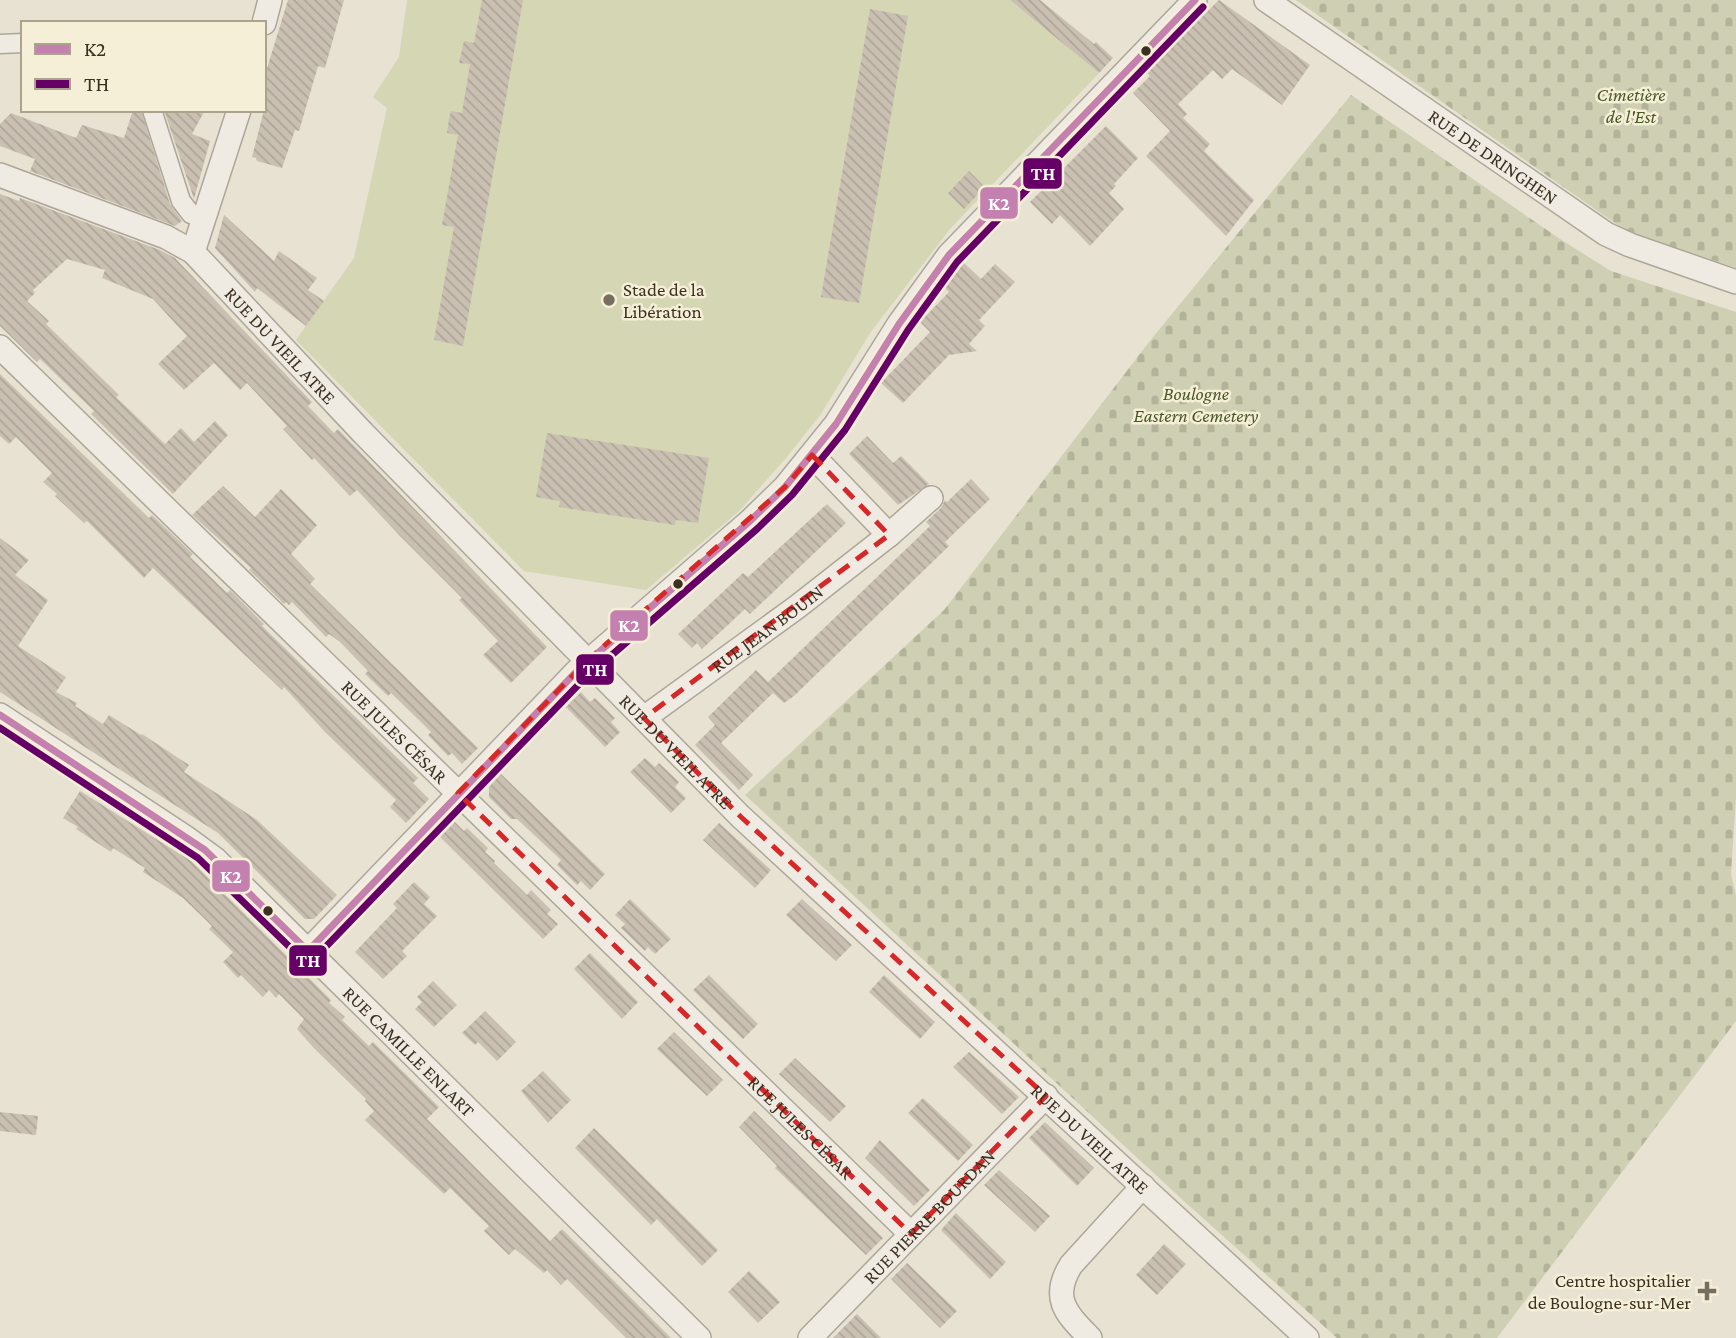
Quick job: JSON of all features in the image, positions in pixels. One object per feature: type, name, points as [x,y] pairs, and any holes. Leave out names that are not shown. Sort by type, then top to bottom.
[{"type":"street","points":[[265,21],[270,0]]},
{"type":"street","points":[[309,951],[588,660],[763,509],[812,455],[845,411],[909,310],[949,255],[1195,0]]},
{"type":"street","name":"RUE DE DRINGHEN","points":[[1266,0],[1578,217],[1618,241],[1736,282]]},
{"type":"street","points":[[0,44],[21,43]]},
{"type":"street","points":[[153,112],[181,201],[191,214],[205,220]]},
{"type":"street","points":[[193,252],[238,112]]},
{"type":"street","name":"RUE DU VIEIL ATRE","points":[[0,176],[166,237],[193,252],[363,433],[740,816],[1307,1338]]},
{"type":"street","name":"RUE JULES CÉSAR","points":[[0,346],[911,1234]]},
{"type":"street","points":[[812,455],[889,535]]},
{"type":"street","name":"RUE JEAN BOUIN","points":[[644,718],[797,607],[889,535],[931,498]]},
{"type":"street","name":"RUE CAMILLE ENLART","points":[[0,715],[205,850],[699,1338]]},
{"type":"street","name":"RUE PIERRE BOURDAN","points":[[810,1338],[1046,1096]]},
{"type":"street","points":[[1090,1338],[1064,1308],[1061,1289],[1063,1280],[1071,1265],[1143,1186]]},
{"type":"highlighted area","points":[[812,455],[889,535],[644,718],[740,816],[1046,1096],[911,1234],[458,793],[588,660],[785,487]]},
{"type":"green space","name":"Stade de la Libération","points":[[407,0],[1010,0],[1099,73],[950,229],[870,333],[821,414],[786,458],[738,512],[646,590],[524,571],[296,340],[354,258],[387,108],[373,97],[399,57]]},
{"type":"green space","name":"Cimetière de l'Est","points":[[1296,0],[1736,0],[1736,268],[1625,230]]},
{"type":"green space","name":"Boulogne Eastern Cemetery","points":[[1351,95],[1611,271],[1736,312],[1736,797],[1731,874],[1736,895],[1736,1021],[1497,1338],[1337,1338],[1186,1203],[745,795],[944,610],[1149,342]]},
{"type":"building","points":[[288,0],[344,0],[325,68],[318,66],[299,131],[295,130],[282,168],[252,157],[263,112],[266,112],[266,72]]},
{"type":"building","points":[[482,0],[523,0],[463,346],[434,340],[454,227],[442,225],[458,135],[447,133],[451,111],[462,113],[470,64],[459,63],[464,41],[474,43]]},
{"type":"building","points":[[1010,0],[1040,0],[1113,58],[1099,73]]},
{"type":"building","points":[[1219,0],[1310,65],[1282,105],[1232,69],[1222,79],[1213,70],[1178,104],[1187,114],[1183,118],[1210,144],[1204,151],[1254,200],[1226,236],[1146,156],[1170,131],[1133,93],[1150,76],[1146,72]]},
{"type":"building","points":[[870,9],[908,16],[859,303],[821,297]]},
{"type":"building","points":[[132,112],[142,112],[170,204],[182,221],[175,226],[30,171],[35,159],[0,146],[0,124],[11,113],[76,138],[82,125],[124,138]]},
{"type":"building","points":[[165,112],[204,112],[192,134],[210,141],[194,199]]},
{"type":"building","points":[[1106,126],[1138,158],[1109,193],[1124,209],[1090,246],[1060,215],[1052,224],[1030,202]]},
{"type":"building","points":[[969,171],[985,187],[964,209],[948,193]]},
{"type":"building","points":[[0,194],[19,201],[20,198],[175,258],[312,402],[308,406],[334,433],[338,429],[547,647],[511,683],[483,655],[498,641],[459,600],[462,598],[357,490],[350,496],[314,458],[312,460],[283,429],[287,426],[247,383],[240,390],[214,363],[184,390],[158,364],[187,336],[153,299],[102,278],[105,270],[67,259],[33,290],[35,293],[27,301],[49,321],[46,324],[165,444],[181,428],[194,442],[215,421],[228,435],[173,494],[91,414],[94,411],[40,359],[37,362],[0,326]]},
{"type":"building","points":[[224,215],[274,261],[279,251],[317,278],[308,290],[324,301],[306,326],[257,288],[255,292],[215,248]]},
{"type":"building","points":[[964,263],[981,279],[995,264],[1015,282],[979,320],[985,326],[969,344],[977,351],[949,355],[903,403],[881,383],[930,332],[920,322],[949,292],[945,288]]},
{"type":"building","points":[[0,374],[149,518],[152,515],[193,554],[190,557],[227,593],[230,590],[264,624],[262,626],[418,778],[413,783],[429,799],[406,823],[390,807],[396,800],[325,732],[284,687],[282,690],[153,568],[144,578],[87,521],[84,523],[55,496],[57,494],[43,482],[52,473],[16,437],[9,444],[0,436]]},
{"type":"building","points":[[547,433],[709,458],[698,523],[676,520],[675,525],[559,507],[560,501],[536,497]]},
{"type":"building","points":[[867,436],[893,463],[901,456],[929,484],[898,505],[849,454]]},
{"type":"building","points":[[971,479],[990,499],[945,542],[949,546],[794,696],[784,703],[773,693],[721,743],[753,775],[739,790],[695,745],[715,725],[708,717],[756,670],[768,682],[930,526],[926,522],[941,508],[945,500],[947,502]]},
{"type":"building","points":[[223,486],[255,517],[281,489],[317,525],[291,554],[315,579],[310,584],[478,748],[462,764],[452,753],[448,756],[428,735],[431,732],[391,693],[388,696],[365,674],[368,671],[340,642],[329,634],[326,637],[292,602],[289,605],[286,602],[284,604],[249,570],[251,568],[192,515]]},
{"type":"building","points":[[827,504],[846,523],[750,614],[745,609],[702,649],[697,643],[692,648],[678,634],[743,573],[748,577]]},
{"type":"building","points":[[0,538],[29,560],[15,575],[48,600],[18,646],[66,677],[56,692],[77,703],[75,706],[103,724],[109,715],[142,734],[189,765],[184,772],[257,820],[337,895],[314,919],[305,919],[218,833],[0,692]]},
{"type":"building","points":[[581,692],[590,702],[595,698],[615,718],[611,722],[620,732],[605,747],[566,707]]},
{"type":"building","points":[[645,758],[655,767],[659,763],[679,782],[675,787],[686,798],[671,813],[630,772]]},
{"type":"building","points":[[501,774],[605,874],[590,890],[581,881],[577,885],[557,865],[561,860],[489,797],[489,787]]},
{"type":"building","points":[[80,791],[191,861],[331,1000],[329,1003],[345,1017],[342,1020],[369,1046],[373,1042],[439,1107],[427,1119],[490,1182],[550,1241],[562,1229],[671,1338],[626,1338],[567,1279],[561,1285],[547,1270],[544,1273],[515,1249],[509,1255],[484,1231],[489,1226],[450,1188],[444,1194],[365,1120],[374,1111],[366,1099],[297,1029],[304,1019],[279,994],[276,998],[269,990],[263,997],[241,975],[238,978],[223,962],[233,952],[209,929],[212,926],[183,898],[143,872],[145,868],[113,848],[111,852],[63,818]]},
{"type":"building","points":[[455,822],[464,831],[467,828],[488,848],[485,852],[494,863],[527,895],[531,890],[551,910],[547,914],[558,924],[543,939],[440,837]]},
{"type":"building","points":[[719,823],[771,870],[755,888],[703,840]]},
{"type":"building","points":[[414,882],[430,897],[424,904],[437,916],[402,951],[407,956],[383,979],[355,952],[397,908],[393,904]]},
{"type":"building","points":[[630,899],[671,939],[655,954],[648,947],[645,951],[621,928],[625,924],[615,915]]},
{"type":"building","points":[[802,899],[852,945],[836,961],[786,915]]},
{"type":"building","points":[[590,953],[638,1002],[622,1019],[574,969]]},
{"type":"building","points":[[709,975],[758,1024],[743,1039],[693,990]]},
{"type":"building","points":[[884,975],[935,1022],[920,1039],[869,992]]},
{"type":"building","points":[[433,981],[457,1005],[434,1027],[415,1009],[422,1002],[417,997]]},
{"type":"building","points":[[485,1011],[516,1042],[497,1061],[478,1042],[475,1045],[462,1033]]},
{"type":"building","points":[[674,1032],[723,1080],[707,1096],[657,1049]]},
{"type":"building","points":[[969,1052],[1019,1097],[1002,1114],[953,1067]]},
{"type":"building","points":[[795,1058],[846,1106],[830,1122],[779,1074]]},
{"type":"building","points":[[543,1071],[571,1100],[548,1123],[521,1091]]},
{"type":"building","points":[[923,1098],[973,1145],[958,1161],[908,1113]]},
{"type":"building","points":[[754,1111],[883,1238],[866,1255],[775,1168],[777,1166],[739,1127]]},
{"type":"building","points":[[0,1112],[38,1116],[36,1135],[0,1131]]},
{"type":"building","points":[[1045,1122],[1094,1168],[1077,1186],[1029,1138]]},
{"type":"building","points":[[594,1128],[718,1250],[702,1266],[657,1219],[651,1225],[575,1148]]},
{"type":"building","points":[[880,1140],[930,1190],[914,1206],[865,1158]]},
{"type":"building","points":[[999,1170],[1050,1216],[1035,1232],[984,1185]]},
{"type":"building","points":[[956,1213],[1006,1262],[990,1279],[941,1230]]},
{"type":"building","points":[[1164,1244],[1186,1264],[1157,1295],[1136,1275]]},
{"type":"building","points":[[907,1263],[957,1311],[940,1328],[891,1279]]},
{"type":"building","points":[[749,1271],[780,1302],[758,1323],[728,1292]]},
{"type":"building","points":[[857,1314],[881,1338],[833,1338]]},
{"type":"transit line","name":"K2","points":[[0,715],[205,850],[308,951],[576,672],[750,521],[785,487],[836,424],[899,324],[949,255],[1195,0]]},
{"type":"transit line","name":"TH","points":[[0,728],[198,858],[301,958],[306,961],[313,960],[583,680],[757,529],[792,495],[845,430],[908,330],[957,262],[1203,7]]},
{"type":"place","name":"Stade de la Libération","points":[[609,300]]},
{"type":"place","name":"Centre hospitalier de Boulogne-sur-Mer","points":[[1707,1291]]}]
